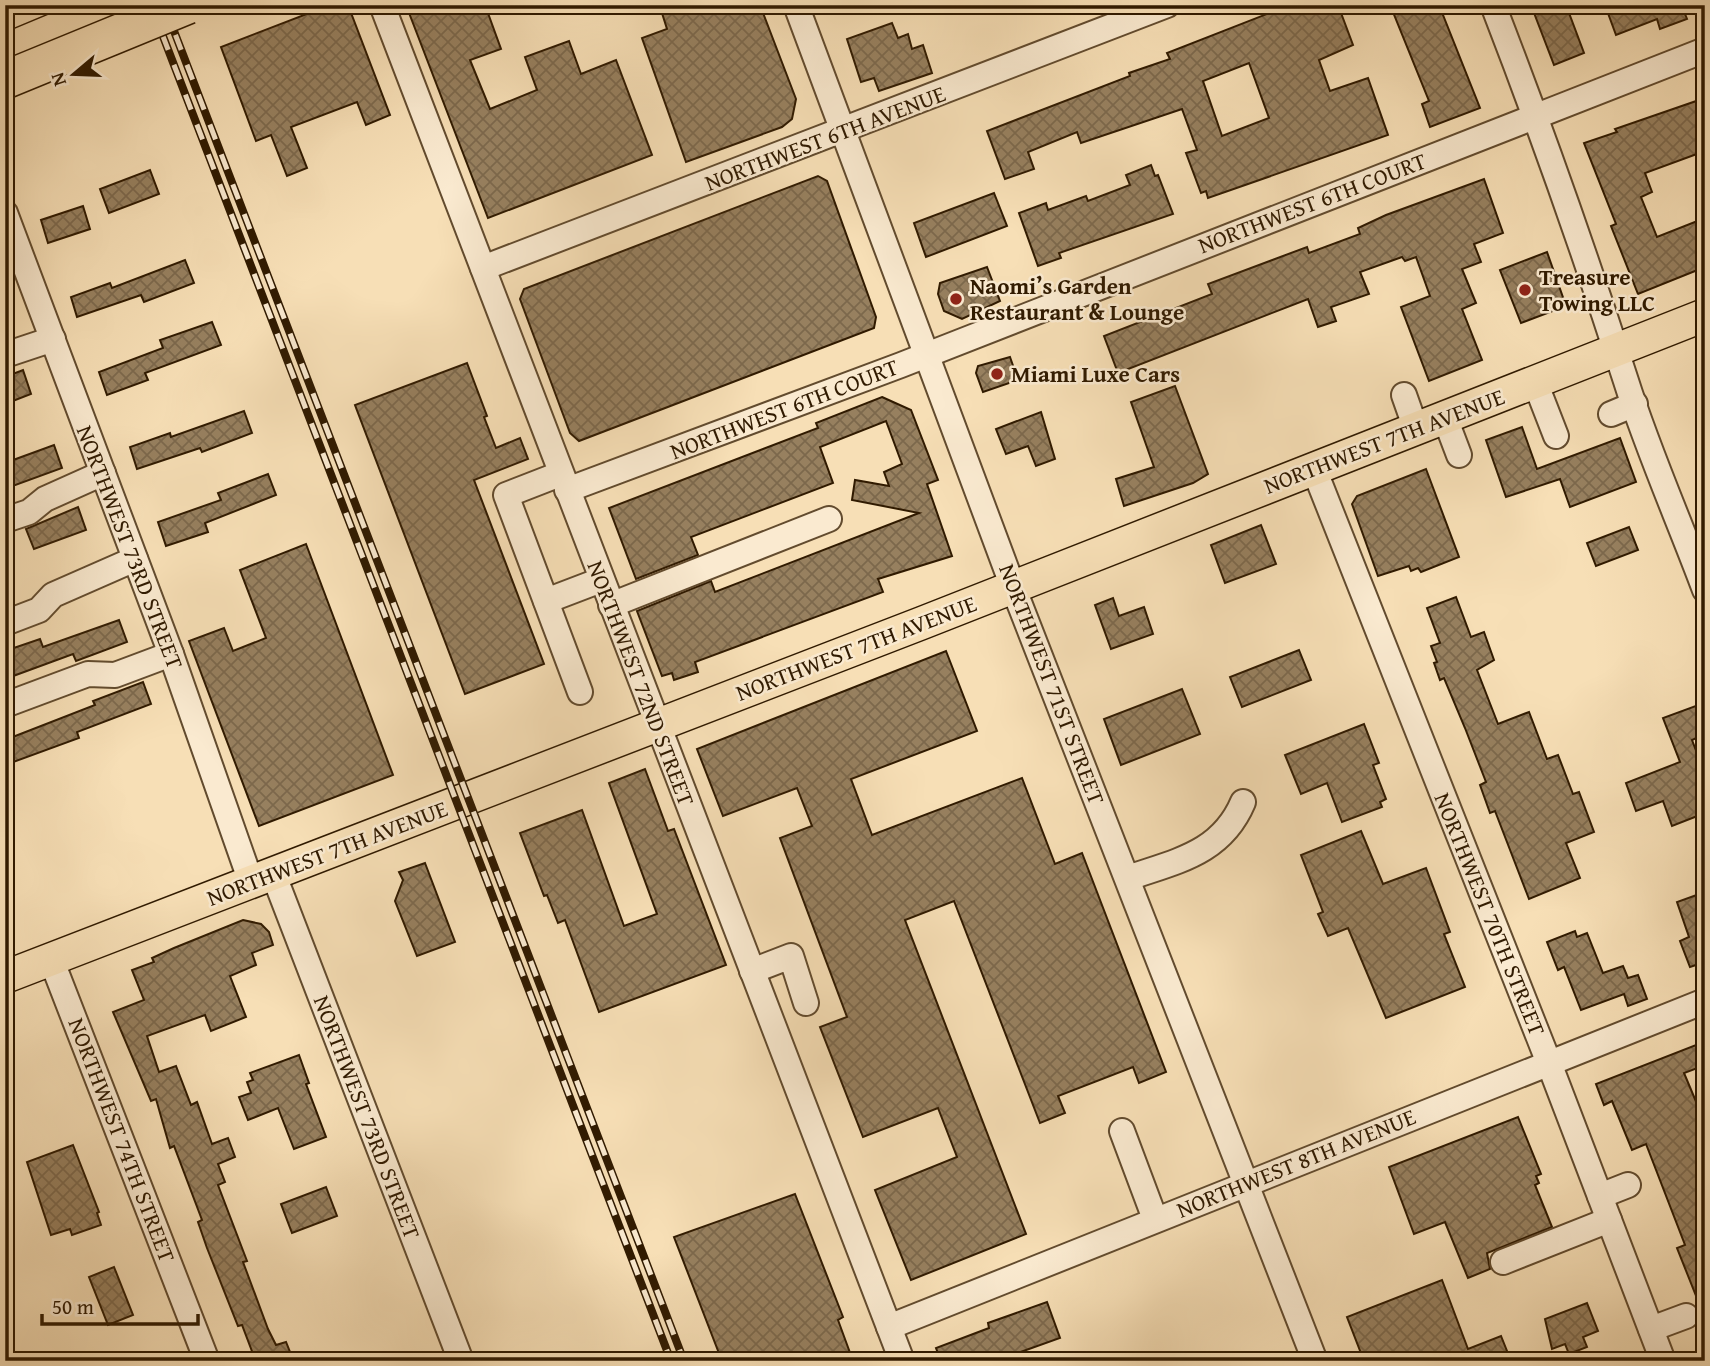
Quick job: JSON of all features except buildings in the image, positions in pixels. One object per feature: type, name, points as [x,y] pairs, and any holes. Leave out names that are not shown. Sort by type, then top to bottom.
[{"type":"highway","points":[[5,52],[120,5]]},
{"type":"highway","points":[[5,80],[188,5]]},
{"type":"main road","name":"NORTHWEST 7TH AVENUE","points":[[5,977],[1013,587],[1705,315]]},
{"type":"street","name":"NORTHWEST 72ND STREET","points":[[382,5],[902,1361]]},
{"type":"street","name":"NORTHWEST 71ST STREET","points":[[796,5],[1013,587],[1315,1361]]},
{"type":"street","name":"NORTHWEST 6TH AVENUE","points":[[482,268],[845,131],[1167,5]]},
{"type":"street","points":[[1493,5],[1536,115],[1635,404],[1705,590]]},
{"type":"street","name":"NORTHWEST 6TH COURT","points":[[546,601],[506,495],[564,482],[928,354],[1705,50]]},
{"type":"street","name":"NORTHWEST 73RD STREET","points":[[5,213],[12,254],[52,339],[171,654],[461,1361]]},
{"type":"street","points":[[5,355],[52,339]]},
{"type":"street","points":[[1535,382],[1556,436]]},
{"type":"street","points":[[1404,395],[1459,455]]},
{"type":"street","points":[[1612,415],[1635,404]]},
{"type":"street","name":"NORTHWEST 70TH STREET","points":[[1314,469],[1549,1063],[1663,1361]]},
{"type":"street","points":[[5,520],[29,512],[45,499],[103,473]]},
{"type":"street","points":[[611,605],[829,519]]},
{"type":"street","points":[[5,623],[39,610],[53,595],[135,559]]},
{"type":"street","points":[[580,692],[546,601],[601,580]]},
{"type":"street","points":[[5,705],[88,674],[115,675],[171,654]]},
{"type":"street","points":[[1128,878],[1201,852],[1234,823],[1242,802]]},
{"type":"street","points":[[752,971],[791,956],[806,1003]]},
{"type":"street","name":"NORTHWEST 74TH STREET","points":[[51,959],[207,1361]]},
{"type":"street","name":"NORTHWEST 8TH AVENUE","points":[[889,1327],[1247,1181],[1705,1001]]},
{"type":"street","points":[[1122,1131],[1155,1219]]},
{"type":"street","points":[[1600,1196],[1628,1185]]},
{"type":"street","points":[[1503,1262],[1609,1220]]},
{"type":"street","points":[[1651,1329],[1686,1316]]},
{"type":"railway","points":[[151,5],[671,1361]]},
{"type":"railway","points":[[164,5],[684,1361]]},
{"type":"place","name":"Treasure Towing LLC","points":[[1525,290]]},
{"type":"place","name":"Naomi’s Garden Restaurant & Lounge","points":[[956,299]]},
{"type":"place","name":"Miami Luxe Cars","points":[[997,374]]}]
